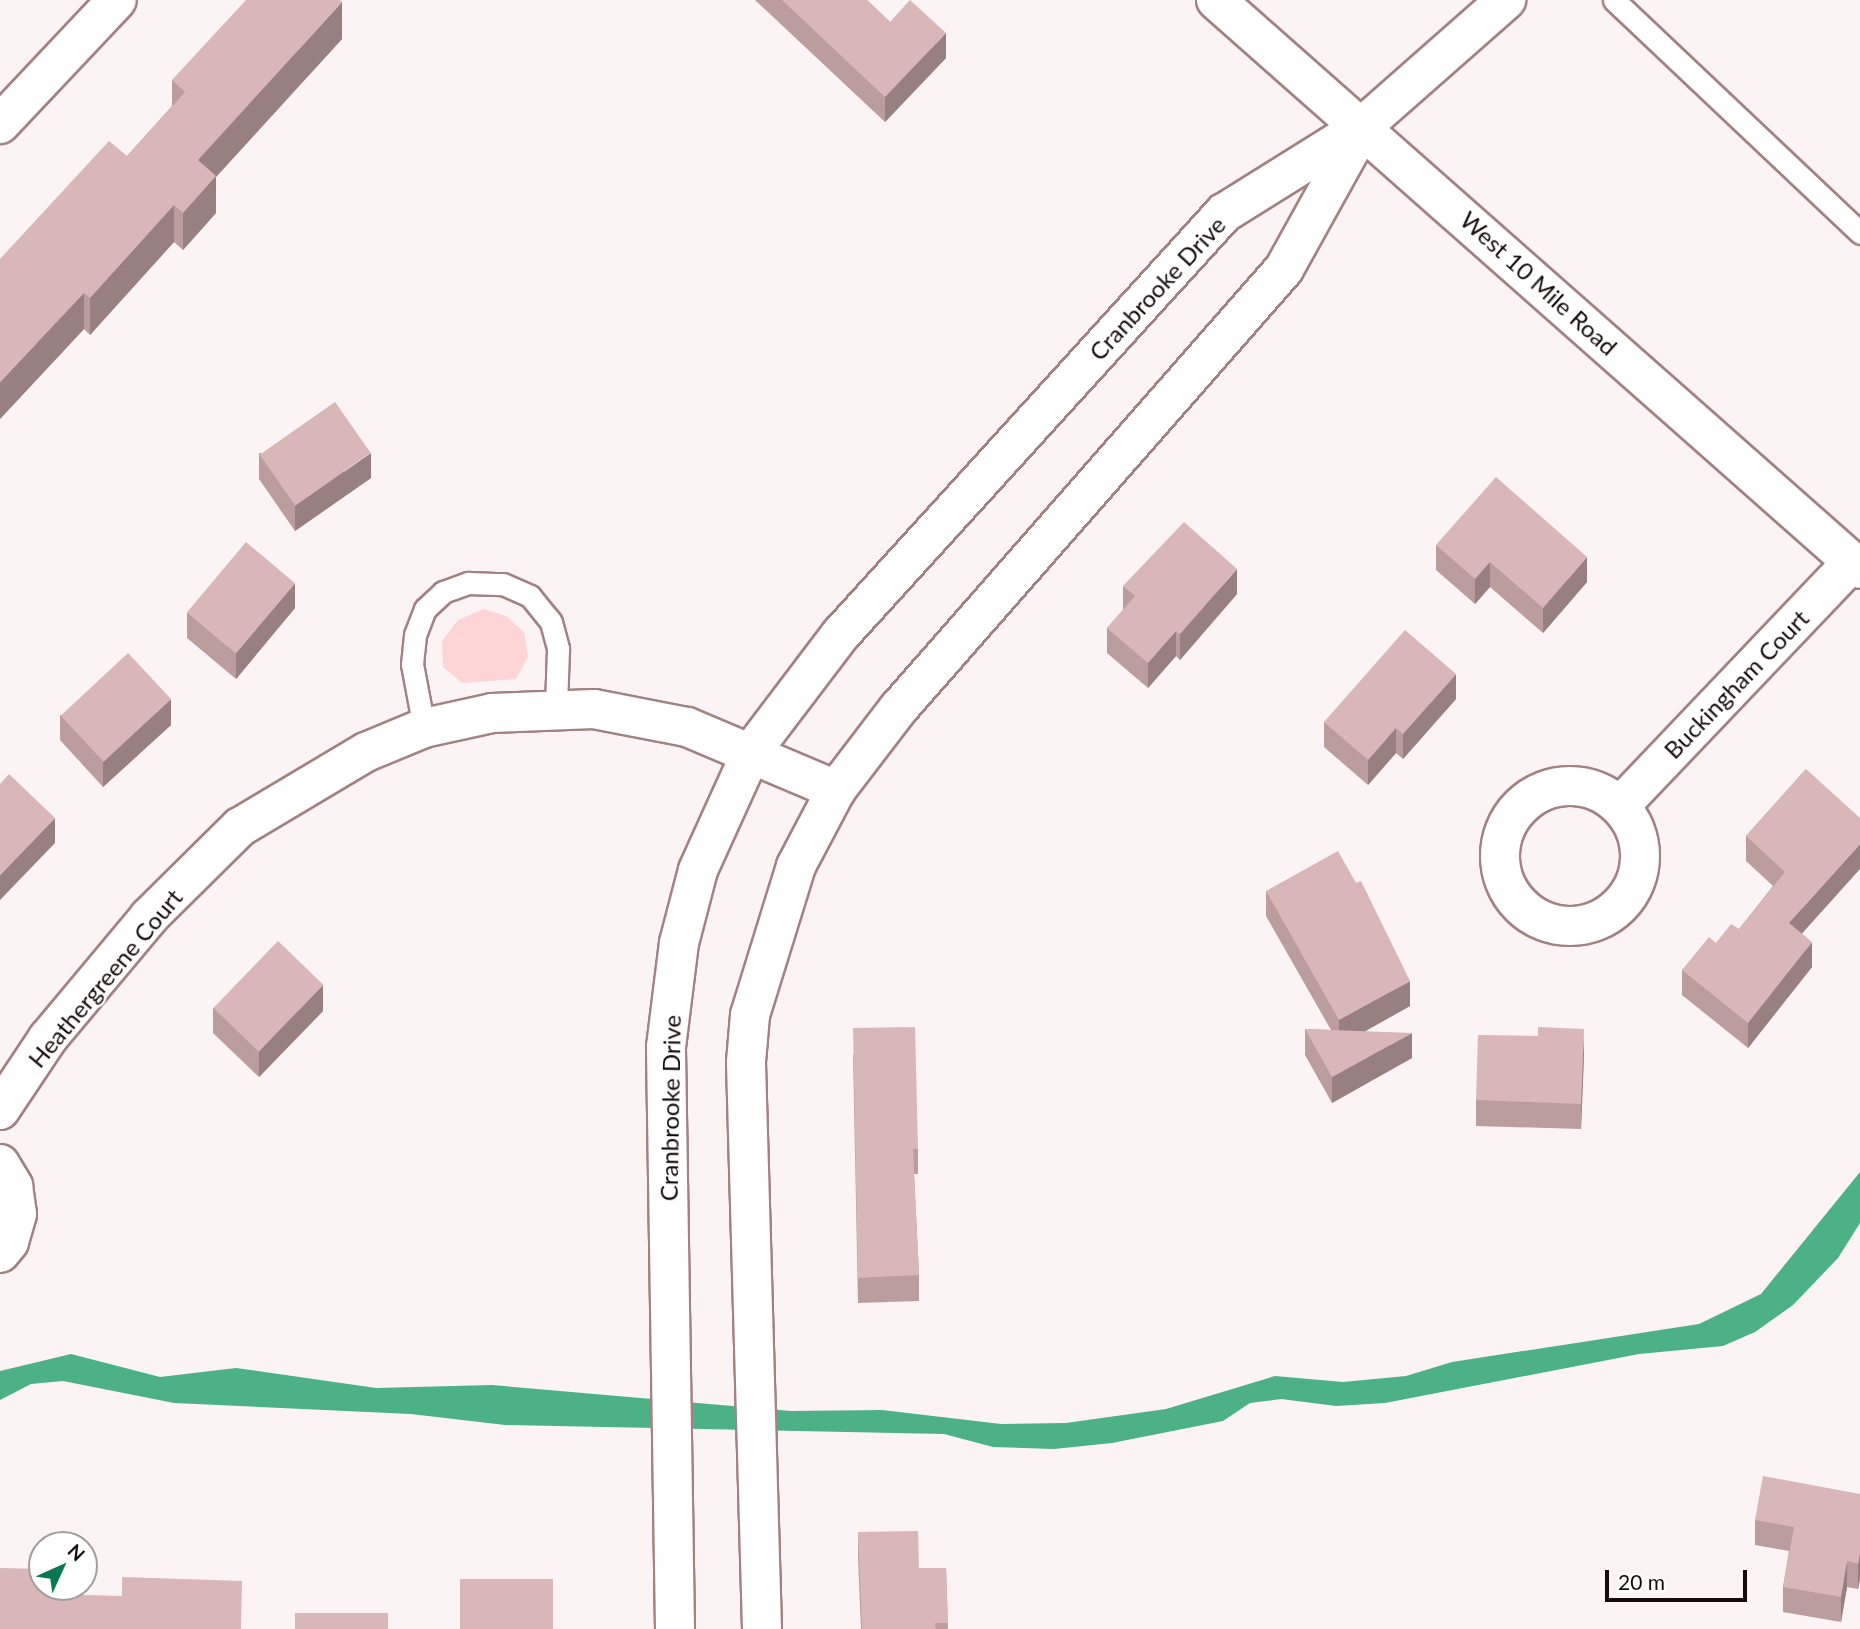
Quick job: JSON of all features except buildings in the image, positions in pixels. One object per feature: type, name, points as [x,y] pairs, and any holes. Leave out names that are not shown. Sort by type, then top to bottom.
[{"type":"street","points":[[0,124],[117,0]]},
{"type":"street","name":"West 10 Mile Road","points":[[1216,0],[1363,126],[1856,566]]},
{"type":"street","points":[[762,1629],[755,1466],[746,1074],[750,1015],[796,866],[836,790],[898,709],[1284,269],[1363,126],[1506,0]]},
{"type":"street","name":"Cranbrooke Drive","points":[[675,1629],[666,1047],[679,943],[698,870],[752,751],[840,635],[1224,213],[1363,126]]},
{"type":"street","name":"Buckingham Court","points":[[1620,806],[1856,566]]},
{"type":"street","name":"Heathergreene Court","points":[[0,1110],[48,1038],[149,917],[240,827],[366,752],[424,728],[492,713],[556,707],[594,709],[687,727],[752,751],[836,790]]},
{"type":"street","points":[[0,1164],[13,1186],[17,1214],[9,1242],[0,1253]]},
{"type":"lane","points":[[1614,0],[1860,233]]},
{"type":"lane","points":[[424,728],[412,664],[415,635],[425,609],[443,592],[468,583],[503,584],[521,592],[551,622],[558,649],[556,707]]},
{"type":"shaded area","points":[[484,609],[506,616],[524,632],[528,657],[516,679],[462,683],[443,667],[442,641],[458,620]]},
{"type":"shaded area","points":[[1860,1172],[1860,1223],[1838,1258],[1793,1305],[1755,1332],[1723,1346],[1639,1354],[1385,1403],[1336,1406],[1281,1399],[1250,1403],[1223,1421],[1112,1443],[1054,1449],[993,1447],[944,1434],[505,1425],[411,1414],[174,1403],[63,1381],[31,1384],[0,1400],[0,1371],[71,1354],[160,1377],[236,1368],[376,1388],[492,1385],[791,1411],[882,1410],[1001,1424],[1066,1423],[1166,1409],[1275,1376],[1343,1382],[1406,1376],[1452,1362],[1699,1324],[1761,1294]]}]
